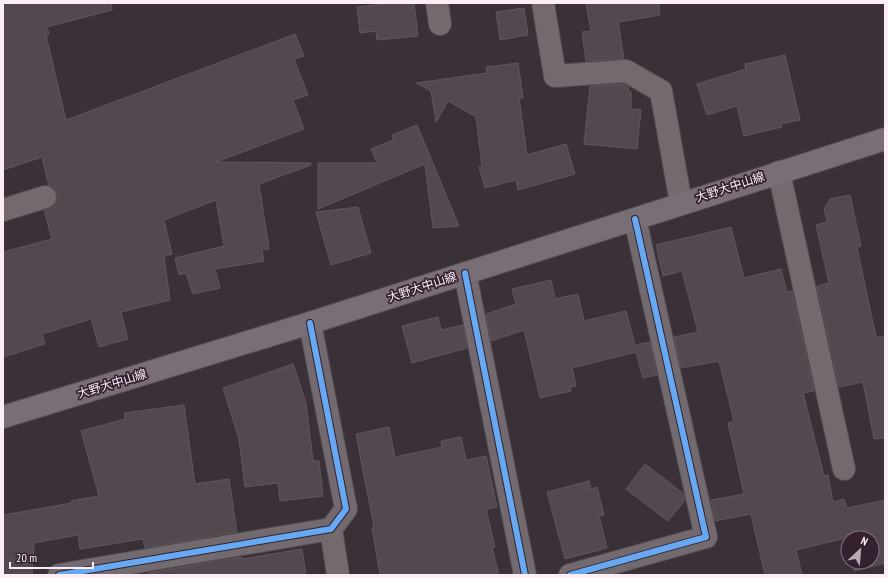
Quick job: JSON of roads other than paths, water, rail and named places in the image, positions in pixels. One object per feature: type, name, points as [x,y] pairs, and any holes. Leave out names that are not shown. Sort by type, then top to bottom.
[{"type":"main road","name":"大野大中山線","points":[[3,417],[310,323],[464,272],[885,139]]},
{"type":"street","points":[[543,3],[555,76],[626,71],[661,91],[681,203]]},
{"type":"street","points":[[779,172],[844,469]]},
{"type":"street","points":[[3,210],[45,197]]},
{"type":"street","points":[[570,575],[706,537],[635,219]]},
{"type":"street","points":[[464,272],[525,575]]},
{"type":"street","points":[[58,575],[331,529],[346,509],[310,323]]},
{"type":"street","points":[[331,529],[338,575]]}]
